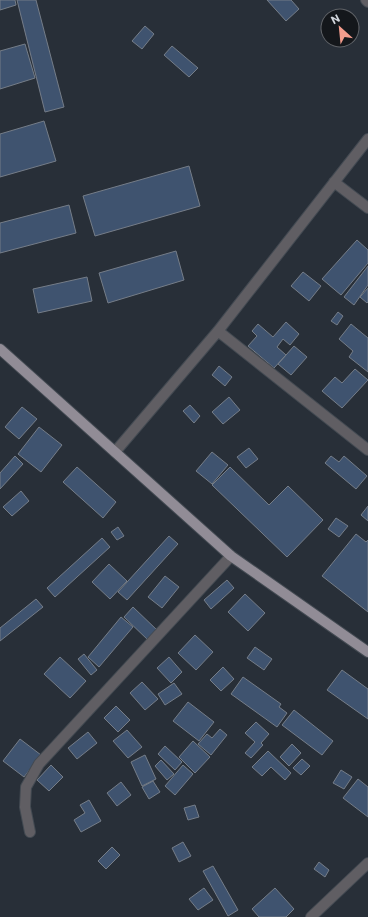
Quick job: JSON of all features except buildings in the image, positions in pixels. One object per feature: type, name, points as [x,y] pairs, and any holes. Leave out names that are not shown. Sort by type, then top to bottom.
[{"type":"main road","points":[[0,349],[231,556],[368,652]]},
{"type":"street","points":[[115,452],[218,331],[368,139]]},
{"type":"street","points":[[334,182],[368,208]]},
{"type":"street","points":[[218,331],[368,450]]},
{"type":"street","points":[[30,832],[25,807],[26,787],[40,764],[231,556]]},
{"type":"street","points":[[311,917],[368,863]]}]
